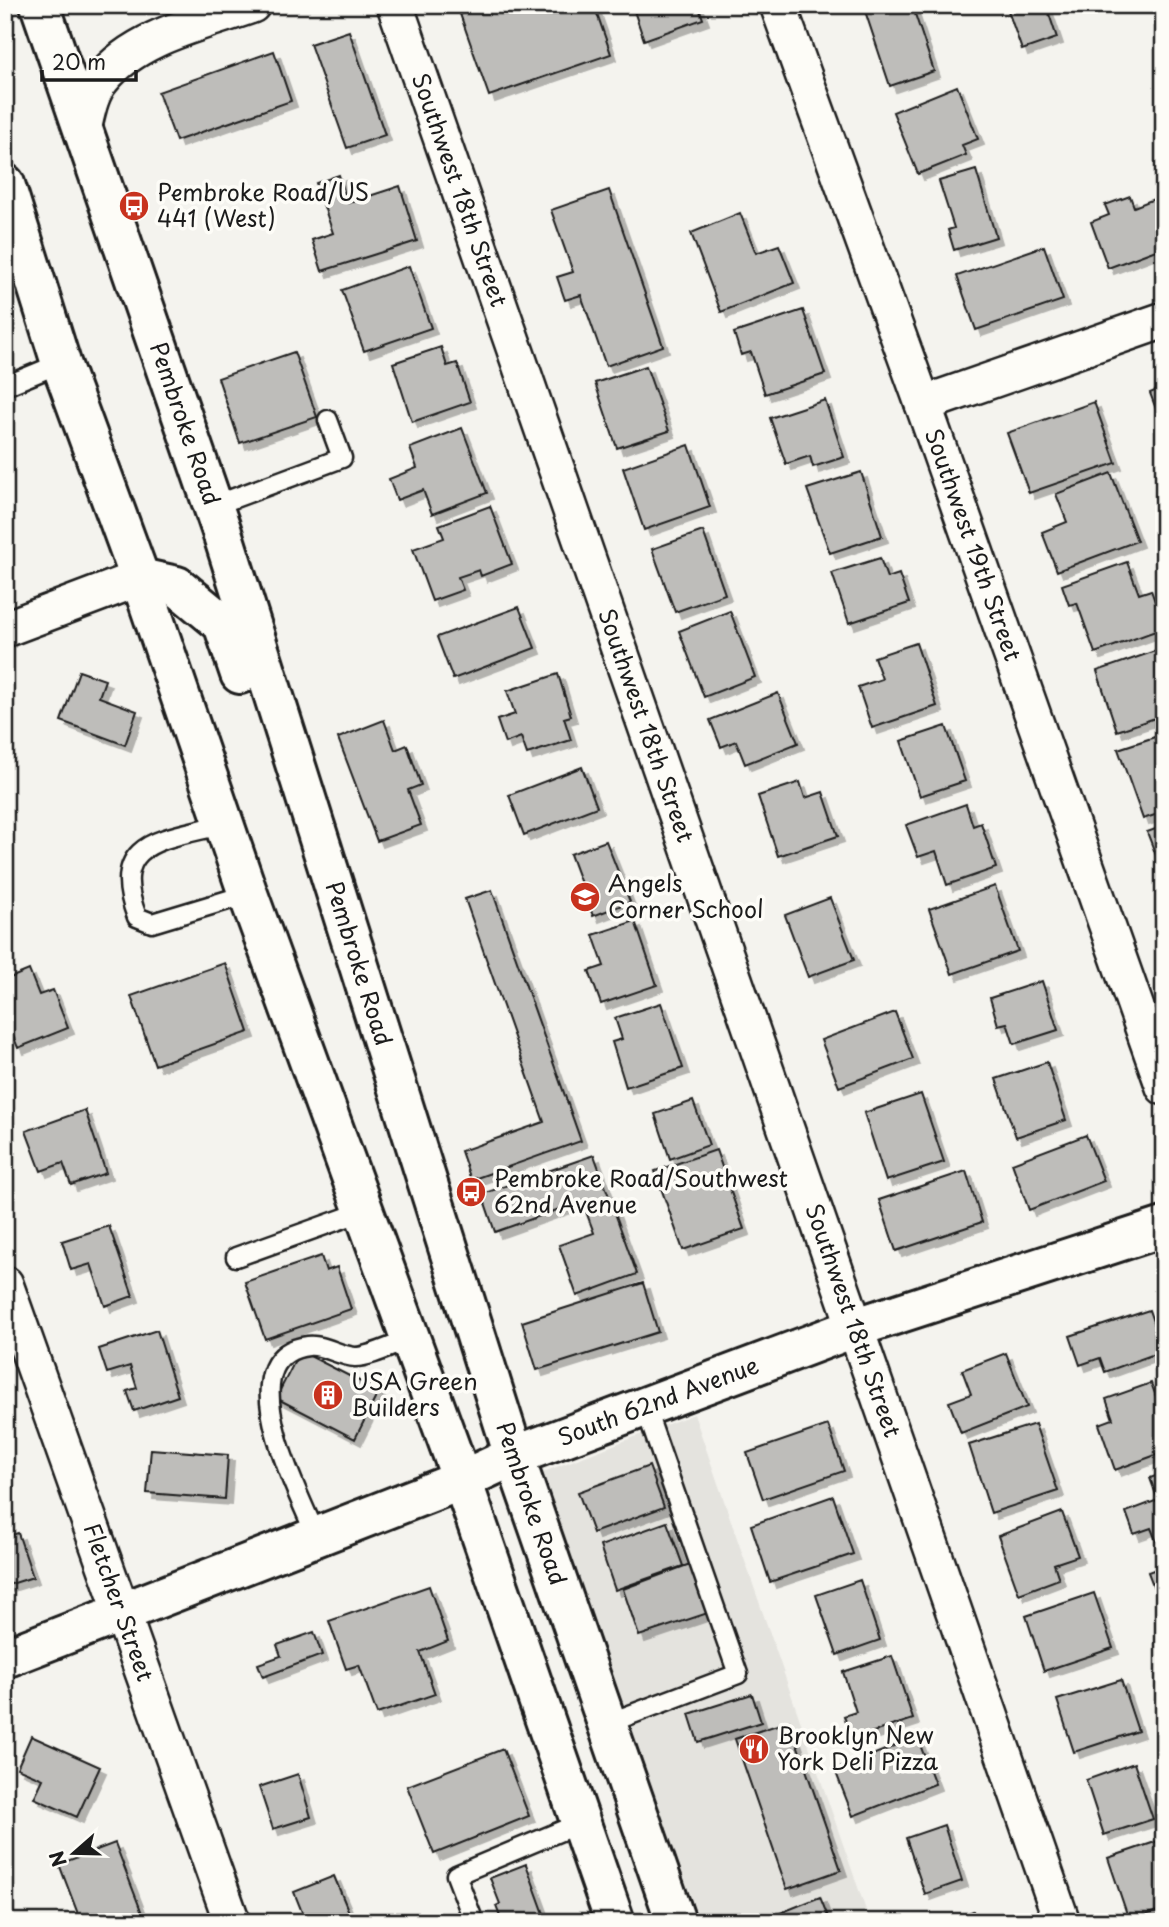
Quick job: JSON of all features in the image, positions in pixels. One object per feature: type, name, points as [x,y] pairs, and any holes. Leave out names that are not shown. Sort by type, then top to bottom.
[{"type":"main road","name":"Pembroke Road","points":[[40,5],[213,506],[514,1456],[676,1922]]},
{"type":"main road","points":[[5,184],[61,363],[140,578],[248,894],[462,1480],[615,1922]]},
{"type":"main road","points":[[140,578],[177,586],[223,624],[328,935],[364,982]]},
{"type":"main road","name":"South 62nd Avenue","points":[[5,1658],[462,1480],[514,1456],[854,1328],[1164,1227]]},
{"type":"street","points":[[83,130],[100,80],[118,61],[141,46],[252,5]]},
{"type":"street","name":"Southwest 18th Street","points":[[395,5],[1062,1922]]},
{"type":"street","name":"Southwest 19th Street","points":[[778,5],[923,404],[1164,1087]]},
{"type":"street","points":[[923,404],[1164,320]]},
{"type":"street","points":[[5,629],[140,578]]},
{"type":"street","name":"Fletcher Street","points":[[5,1284],[232,1922]]},
{"type":"lane","points":[[5,386],[61,363]]},
{"type":"lane","points":[[213,506],[342,458],[328,420]]},
{"type":"lane","points":[[224,824],[146,847],[131,860],[126,880],[130,899],[137,917],[152,923],[248,894]]},
{"type":"lane","points":[[236,1257],[364,1211]]},
{"type":"lane","points":[[316,1536],[270,1416],[267,1387],[273,1369],[290,1352],[309,1346],[356,1357],[411,1339]]},
{"type":"lane","points":[[606,1724],[738,1674],[645,1407]]},
{"type":"lane","points":[[474,1922],[456,1875],[580,1823]]},
{"type":"shaded area","points":[[694,1414],[870,1922],[700,1922],[541,1473]]},
{"type":"building","points":[[475,5],[594,5],[611,54],[489,96],[459,11]]},
{"type":"building","points":[[632,5],[698,5],[703,19],[644,40]]},
{"type":"building","points":[[863,5],[912,5],[934,71],[890,86]]},
{"type":"building","points":[[1006,5],[1046,5],[1057,38],[1022,50]]},
{"type":"building","points":[[349,31],[385,135],[347,148],[310,44]]},
{"type":"building","points":[[274,51],[291,101],[176,141],[158,92]]},
{"type":"building","points":[[957,86],[978,139],[962,145],[966,155],[918,174],[893,112]]},
{"type":"building","points":[[976,170],[996,237],[954,250],[948,230],[954,228],[939,181]]},
{"type":"building","points":[[339,175],[348,203],[400,186],[417,241],[322,271],[312,240],[333,233],[316,183]]},
{"type":"building","points":[[609,190],[663,346],[606,366],[581,295],[565,300],[557,277],[573,272],[551,210]]},
{"type":"building","points":[[1164,195],[1164,247],[1108,268],[1091,222],[1109,215],[1105,205],[1130,196],[1134,207]]},
{"type":"building","points":[[740,213],[756,253],[779,245],[794,283],[721,312],[691,233]]},
{"type":"building","points":[[1044,246],[1063,300],[976,330],[957,276]]},
{"type":"building","points":[[409,266],[431,328],[364,351],[342,290]]},
{"type":"building","points":[[803,310],[825,374],[765,394],[751,352],[741,355],[734,333]]},
{"type":"building","points":[[441,347],[447,366],[457,363],[470,402],[412,422],[393,363]]},
{"type":"building","points":[[294,352],[317,417],[240,443],[218,378]]},
{"type":"building","points":[[646,366],[669,431],[617,448],[595,383]]},
{"type":"building","points":[[1164,387],[1164,430],[1150,393]]},
{"type":"building","points":[[825,400],[844,457],[813,467],[810,456],[786,464],[770,418]]},
{"type":"building","points":[[1094,402],[1116,463],[1029,493],[1007,433]]},
{"type":"building","points":[[462,428],[487,493],[432,514],[423,490],[397,500],[389,479],[417,468],[410,448]]},
{"type":"building","points":[[689,445],[710,507],[644,530],[623,468]]},
{"type":"building","points":[[861,472],[882,536],[830,553],[807,489]]},
{"type":"building","points":[[1111,473],[1137,541],[1057,571],[1042,532],[1067,522],[1056,494]]},
{"type":"building","points":[[490,506],[512,564],[481,576],[479,570],[458,577],[463,590],[432,601],[413,549],[444,538],[439,525]]},
{"type":"building","points":[[703,531],[725,594],[675,612],[652,549]]},
{"type":"building","points":[[880,558],[887,578],[899,574],[909,603],[849,623],[832,573]]},
{"type":"building","points":[[1127,562],[1139,594],[1151,590],[1164,628],[1095,653],[1077,603],[1069,605],[1062,585]]},
{"type":"building","points":[[519,607],[535,648],[453,679],[437,637]]},
{"type":"building","points":[[730,611],[755,677],[704,697],[679,631]]},
{"type":"building","points":[[916,643],[937,706],[872,728],[858,687],[882,679],[874,657]]},
{"type":"building","points":[[1164,648],[1164,715],[1117,731],[1097,671]]},
{"type":"building","points":[[79,671],[105,680],[99,697],[137,711],[125,745],[61,721]]},
{"type":"building","points":[[558,674],[571,716],[564,718],[571,740],[527,754],[521,737],[505,743],[497,720],[515,714],[507,691]]},
{"type":"building","points":[[778,693],[798,743],[745,764],[736,741],[721,747],[710,720]]},
{"type":"building","points":[[384,720],[395,750],[407,745],[421,785],[408,790],[421,825],[377,841],[338,738]]},
{"type":"building","points":[[946,726],[965,781],[920,796],[901,741]]},
{"type":"building","points":[[1164,734],[1164,812],[1143,819],[1118,749]]},
{"type":"building","points":[[582,767],[597,807],[524,835],[509,795]]},
{"type":"building","points":[[800,782],[805,798],[823,792],[838,836],[778,856],[758,796]]},
{"type":"building","points":[[966,804],[973,826],[981,823],[996,868],[947,885],[936,851],[918,857],[906,825]]},
{"type":"building","points":[[1164,826],[1164,876],[1147,832]]},
{"type":"building","points":[[606,841],[630,902],[593,916],[570,854]]},
{"type":"building","points":[[995,886],[1018,951],[952,974],[929,909]]},
{"type":"building","points":[[492,890],[581,1141],[471,1180],[461,1151],[544,1122],[465,899]]},
{"type":"building","points":[[830,898],[854,960],[808,977],[785,915]]},
{"type":"building","points":[[635,921],[657,985],[601,1004],[589,971],[604,966],[593,935]]},
{"type":"building","points":[[225,963],[249,1032],[155,1065],[131,996]]},
{"type":"building","points":[[29,970],[39,995],[53,990],[68,1028],[18,1048],[5,1016],[5,980]]},
{"type":"building","points":[[1042,981],[1058,1030],[1014,1044],[1007,1023],[998,1025],[990,998]]},
{"type":"building","points":[[661,1003],[683,1068],[626,1087],[612,1042],[622,1039],[615,1018]]},
{"type":"building","points":[[895,1012],[913,1059],[839,1087],[821,1040]]},
{"type":"building","points":[[1047,1062],[1066,1120],[1016,1137],[996,1079]]},
{"type":"building","points":[[921,1094],[944,1162],[886,1181],[864,1113]]},
{"type":"building","points":[[693,1101],[709,1145],[670,1159],[655,1114]]},
{"type":"building","points":[[85,1110],[106,1173],[71,1185],[63,1163],[41,1171],[26,1131]]},
{"type":"building","points":[[1086,1135],[1104,1181],[1029,1210],[1012,1163]]},
{"type":"building","points":[[716,1150],[744,1229],[683,1250],[655,1171]]},
{"type":"building","points":[[594,1155],[637,1274],[577,1296],[559,1245],[594,1233],[582,1201],[495,1232],[482,1194]]},
{"type":"building","points":[[966,1171],[982,1222],[896,1251],[879,1200]]},
{"type":"building","points":[[109,1226],[133,1296],[105,1306],[91,1264],[71,1270],[62,1241]]},
{"type":"building","points":[[321,1256],[326,1271],[337,1267],[351,1309],[265,1339],[245,1282]]},
{"type":"building","points":[[643,1283],[658,1332],[537,1370],[522,1322]]},
{"type":"building","points":[[1149,1310],[1163,1351],[1105,1372],[1100,1358],[1080,1365],[1070,1336]]},
{"type":"building","points":[[157,1330],[178,1396],[134,1411],[127,1391],[137,1388],[130,1366],[107,1373],[99,1349]]},
{"type":"building","name":"USA Green Builders","points":[[300,1351],[379,1391],[355,1439],[276,1398]]},
{"type":"building","points":[[1006,1353],[1027,1407],[961,1433],[949,1402],[971,1394],[962,1370]]},
{"type":"building","points":[[1151,1383],[1164,1418],[1164,1452],[1115,1470],[1099,1424],[1113,1419],[1106,1399]]},
{"type":"building","points":[[1035,1424],[1058,1491],[991,1513],[969,1445]]},
{"type":"building","points":[[828,1425],[844,1471],[763,1499],[747,1453]]},
{"type":"building","points":[[151,1449],[228,1455],[225,1499],[147,1493]]},
{"type":"building","points":[[649,1466],[664,1507],[593,1533],[578,1492]]},
{"type":"building","points":[[1164,1473],[1164,1542],[1158,1545],[1151,1528],[1134,1534],[1126,1512],[1158,1500],[1150,1478]]},
{"type":"building","points":[[833,1496],[853,1554],[770,1582],[751,1525]]},
{"type":"building","points":[[1062,1512],[1078,1556],[1054,1564],[1059,1579],[1019,1594],[998,1536]]},
{"type":"building","points":[[667,1522],[683,1566],[615,1590],[600,1546]]},
{"type":"building","points":[[18,1533],[33,1577],[5,1586],[5,1537]]},
{"type":"building","points":[[690,1564],[708,1613],[639,1636],[623,1589]]},
{"type":"building","points":[[1164,1566],[1164,1614],[1148,1572]]},
{"type":"building","points":[[860,1580],[880,1640],[837,1655],[816,1595]]},
{"type":"building","points":[[429,1586],[448,1641],[420,1652],[435,1694],[377,1714],[359,1665],[346,1669],[329,1621]]},
{"type":"building","points":[[1094,1593],[1113,1648],[1044,1671],[1026,1616]]},
{"type":"building","points":[[314,1632],[322,1655],[263,1677],[258,1664],[281,1656],[277,1645]]},
{"type":"building","points":[[892,1656],[913,1719],[852,1739],[844,1716],[856,1712],[843,1672]]},
{"type":"building","points":[[1121,1680],[1138,1731],[1074,1752],[1057,1700]]},
{"type":"building","points":[[752,1694],[761,1722],[698,1742],[689,1714]]},
{"type":"building","points":[[789,1721],[841,1870],[787,1889],[735,1739]]},
{"type":"building","points":[[31,1736],[100,1767],[77,1817],[34,1798],[43,1779],[17,1768]]},
{"type":"building","points":[[917,1737],[935,1784],[853,1816],[835,1770]]},
{"type":"building","points":[[503,1749],[529,1816],[434,1854],[407,1786]]},
{"type":"building","points":[[1134,1763],[1153,1819],[1104,1835],[1086,1780]]},
{"type":"building","points":[[298,1774],[311,1817],[273,1829],[259,1787]]},
{"type":"building","points":[[944,1825],[962,1881],[925,1894],[906,1838]]},
{"type":"building","points":[[1164,1839],[1164,1909],[1129,1920],[1108,1858]]},
{"type":"building","points":[[115,1843],[143,1916],[127,1922],[71,1922],[69,1918],[78,1914],[59,1864]]},
{"type":"building","points":[[526,1864],[547,1922],[502,1922],[496,1906],[500,1904],[490,1878]]},
{"type":"building","points":[[334,1876],[353,1922],[306,1922],[294,1892]]},
{"type":"building","points":[[820,1897],[830,1922],[758,1922]]},
{"type":"building","points":[[973,1911],[977,1922],[947,1922]]},
{"type":"place","name":"Pembroke Road/US 441 (West)","points":[[134,206]]},
{"type":"place","name":"Angels Corner School","points":[[585,897]]},
{"type":"place","name":"Pembroke Road/Southwest 62nd Avenue","points":[[471,1192]]},
{"type":"place","name":"USA Green Builders","points":[[328,1395]]},
{"type":"place","name":"Brooklyn New York Deli Pizza","points":[[754,1749]]}]
